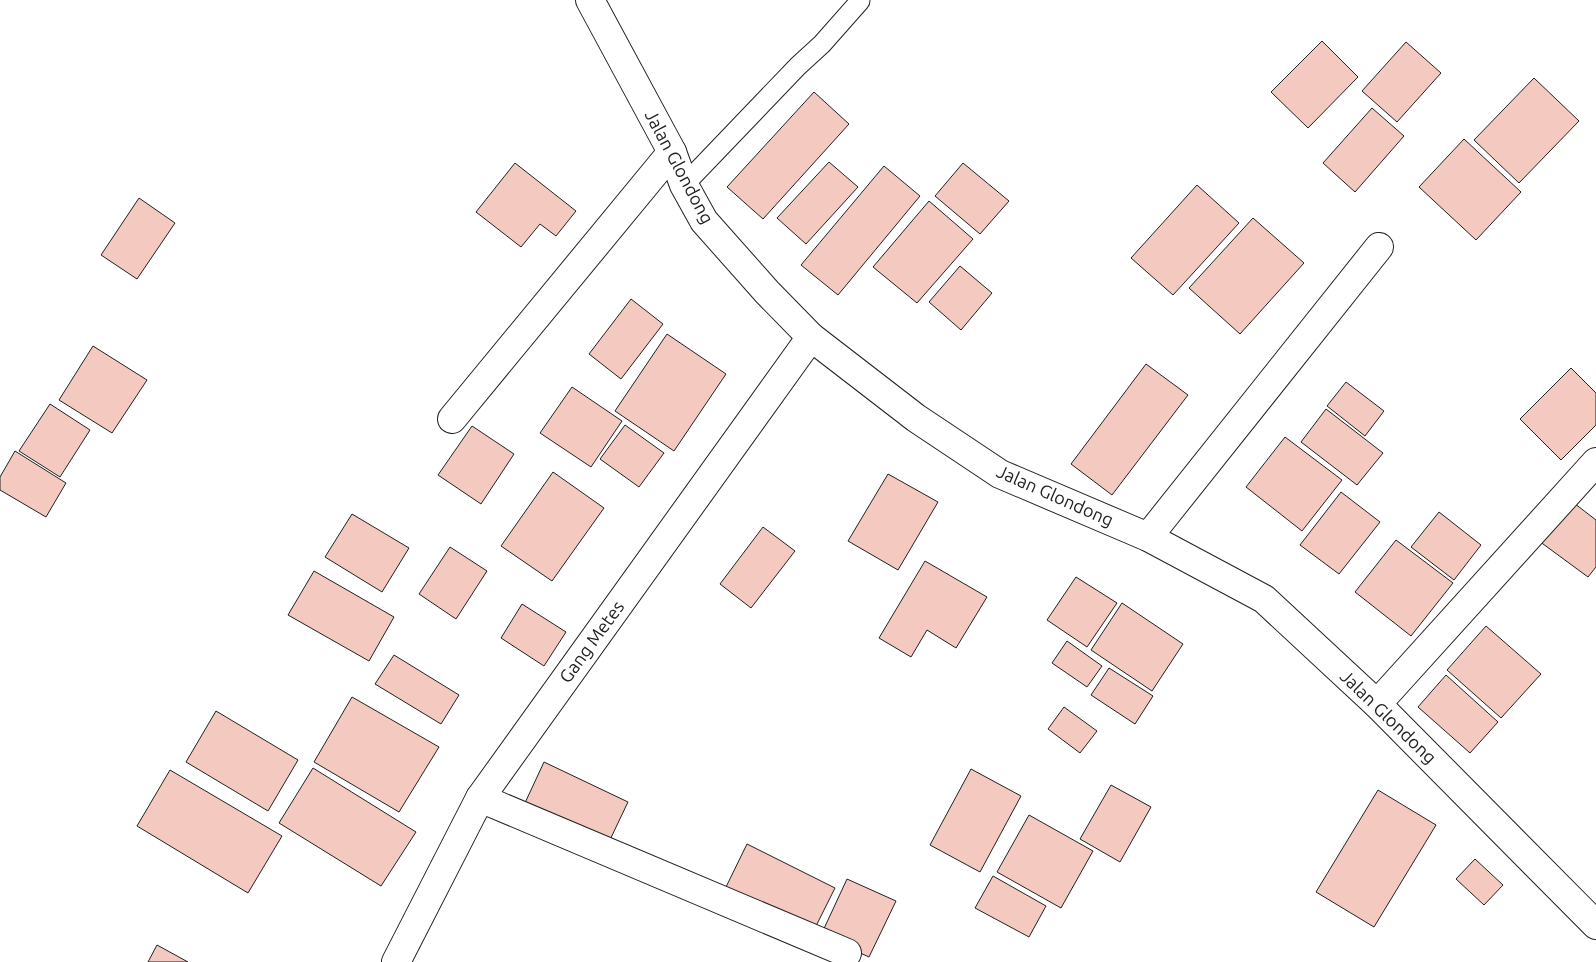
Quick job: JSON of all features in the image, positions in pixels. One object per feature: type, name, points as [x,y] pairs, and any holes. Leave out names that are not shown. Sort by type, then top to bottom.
[{"type":"street","name":"Jalan Glondong","points":[[590,0],[672,152],[684,185],[704,220],[767,292],[812,337],[916,418],[1000,474],[1148,537],[1264,599],[1377,704],[1596,925]]},
{"type":"street","points":[[452,419],[672,152]]},
{"type":"street","points":[[1148,537],[1379,247]]},
{"type":"street","name":"Gang Metes","points":[[396,962],[480,798],[812,337]]},
{"type":"street","points":[[1377,704],[1596,462]]},
{"type":"street","points":[[480,798],[847,952]]},
{"type":"lane","points":[[684,185],[798,66],[822,44],[860,1]]},
{"type":"building","points":[[1322,41],[1358,77],[1308,128],[1271,92]]},
{"type":"building","points":[[1406,42],[1441,73],[1397,122],[1362,91]]},
{"type":"building","points":[[1534,78],[1579,121],[1519,183],[1474,140]]},
{"type":"building","points":[[814,92],[849,124],[763,219],[727,187]]},
{"type":"building","points":[[1372,108],[1404,136],[1355,192],[1323,163]]},
{"type":"building","points":[[1464,139],[1521,192],[1476,240],[1419,187]]},
{"type":"building","points":[[829,162],[858,187],[806,244],[777,218]]},
{"type":"building","points":[[515,163],[576,211],[556,236],[540,224],[521,247],[476,212]]},
{"type":"building","points":[[963,163],[1009,201],[980,234],[935,196]]},
{"type":"building","points":[[884,166],[920,196],[838,295],[801,265]]},
{"type":"building","points":[[1197,185],[1239,223],[1173,295],[1131,258]]},
{"type":"building","points":[[139,198],[175,223],[137,279],[101,255]]},
{"type":"building","points":[[929,201],[973,239],[917,303],[873,267]]},
{"type":"building","points":[[1253,218],[1304,263],[1240,334],[1189,288]]},
{"type":"building","points":[[960,266],[992,293],[961,330],[929,302]]},
{"type":"building","points":[[631,299],[663,324],[621,379],[589,354]]},
{"type":"building","points":[[667,334],[726,374],[674,451],[615,411]]},
{"type":"building","points":[[93,346],[147,380],[112,433],[59,400]]},
{"type":"building","points":[[1146,364],[1188,395],[1112,495],[1071,464]]},
{"type":"building","points":[[1571,368],[1596,393],[1596,425],[1561,460],[1520,419]]},
{"type":"building","points":[[1346,382],[1384,411],[1365,436],[1327,406]]},
{"type":"building","points":[[572,387],[622,421],[591,467],[540,433]]},
{"type":"building","points":[[50,404],[90,430],[60,477],[19,451]]},
{"type":"building","points":[[1326,409],[1383,453],[1357,485],[1301,442]]},
{"type":"building","points":[[625,425],[664,453],[639,487],[600,459]]},
{"type":"building","points":[[472,426],[514,454],[481,504],[438,475]]},
{"type":"building","points":[[1285,437],[1342,480],[1302,531],[1246,487]]},
{"type":"building","points":[[15,451],[66,483],[46,517],[0,490],[0,477]]},
{"type":"building","points":[[553,472],[604,508],[552,581],[501,546]]},
{"type":"building","points":[[888,474],[938,502],[898,570],[848,541]]},
{"type":"building","points":[[1341,492],[1380,522],[1339,574],[1300,545]]},
{"type":"building","points":[[1570,500],[1596,520],[1596,567],[1588,577],[1539,541]]},
{"type":"building","points":[[1439,512],[1481,545],[1454,580],[1411,547]]},
{"type":"building","points":[[352,514],[409,548],[382,592],[325,557]]},
{"type":"building","points":[[763,527],[795,551],[751,608],[720,584]]},
{"type":"building","points":[[1396,540],[1453,583],[1411,636],[1355,592]]},
{"type":"building","points":[[450,547],[487,571],[456,619],[419,594]]},
{"type":"building","points":[[925,561],[987,597],[956,648],[927,630],[911,657],[879,638]]},
{"type":"building","points":[[314,571],[394,617],[369,661],[288,615]]},
{"type":"building","points":[[1076,577],[1117,603],[1087,647],[1047,620]]},
{"type":"building","points":[[1122,603],[1183,644],[1152,691],[1091,650]]},
{"type":"building","points":[[522,604],[566,632],[544,666],[501,638]]},
{"type":"building","points":[[1486,626],[1541,674],[1501,718],[1447,670]]},
{"type":"building","points":[[1067,641],[1102,666],[1087,687],[1052,663]]},
{"type":"building","points":[[394,655],[459,695],[441,724],[375,684]]},
{"type":"building","points":[[1109,668],[1153,696],[1135,724],[1091,695]]},
{"type":"building","points":[[1446,675],[1498,722],[1470,753],[1418,707]]},
{"type":"building","points":[[352,697],[439,747],[399,812],[314,762]]},
{"type":"building","points":[[1064,707],[1097,731],[1080,753],[1048,729]]},
{"type":"building","points":[[216,711],[298,760],[268,811],[186,762]]},
{"type":"building","points":[[544,762],[628,802],[608,844],[524,805]]},
{"type":"building","points":[[313,768],[416,832],[381,886],[279,823]]},
{"type":"building","points":[[971,769],[1021,796],[980,872],[930,845]]},
{"type":"building","points":[[170,770],[282,836],[248,893],[137,826]]},
{"type":"building","points":[[1111,785],[1151,807],[1120,862],[1080,839]]},
{"type":"building","points":[[1378,790],[1436,825],[1374,927],[1316,892]]},
{"type":"building","points":[[1029,815],[1093,851],[1061,908],[997,872]]},
{"type":"building","points":[[747,844],[835,888],[814,930],[726,887]]},
{"type":"building","points":[[1475,859],[1503,885],[1484,905],[1456,879]]},
{"type":"building","points":[[993,876],[1046,906],[1029,937],[975,908]]},
{"type":"building","points":[[847,879],[896,901],[869,957],[821,935]]},
{"type":"building","points":[[157,945],[188,962],[148,962]]}]
